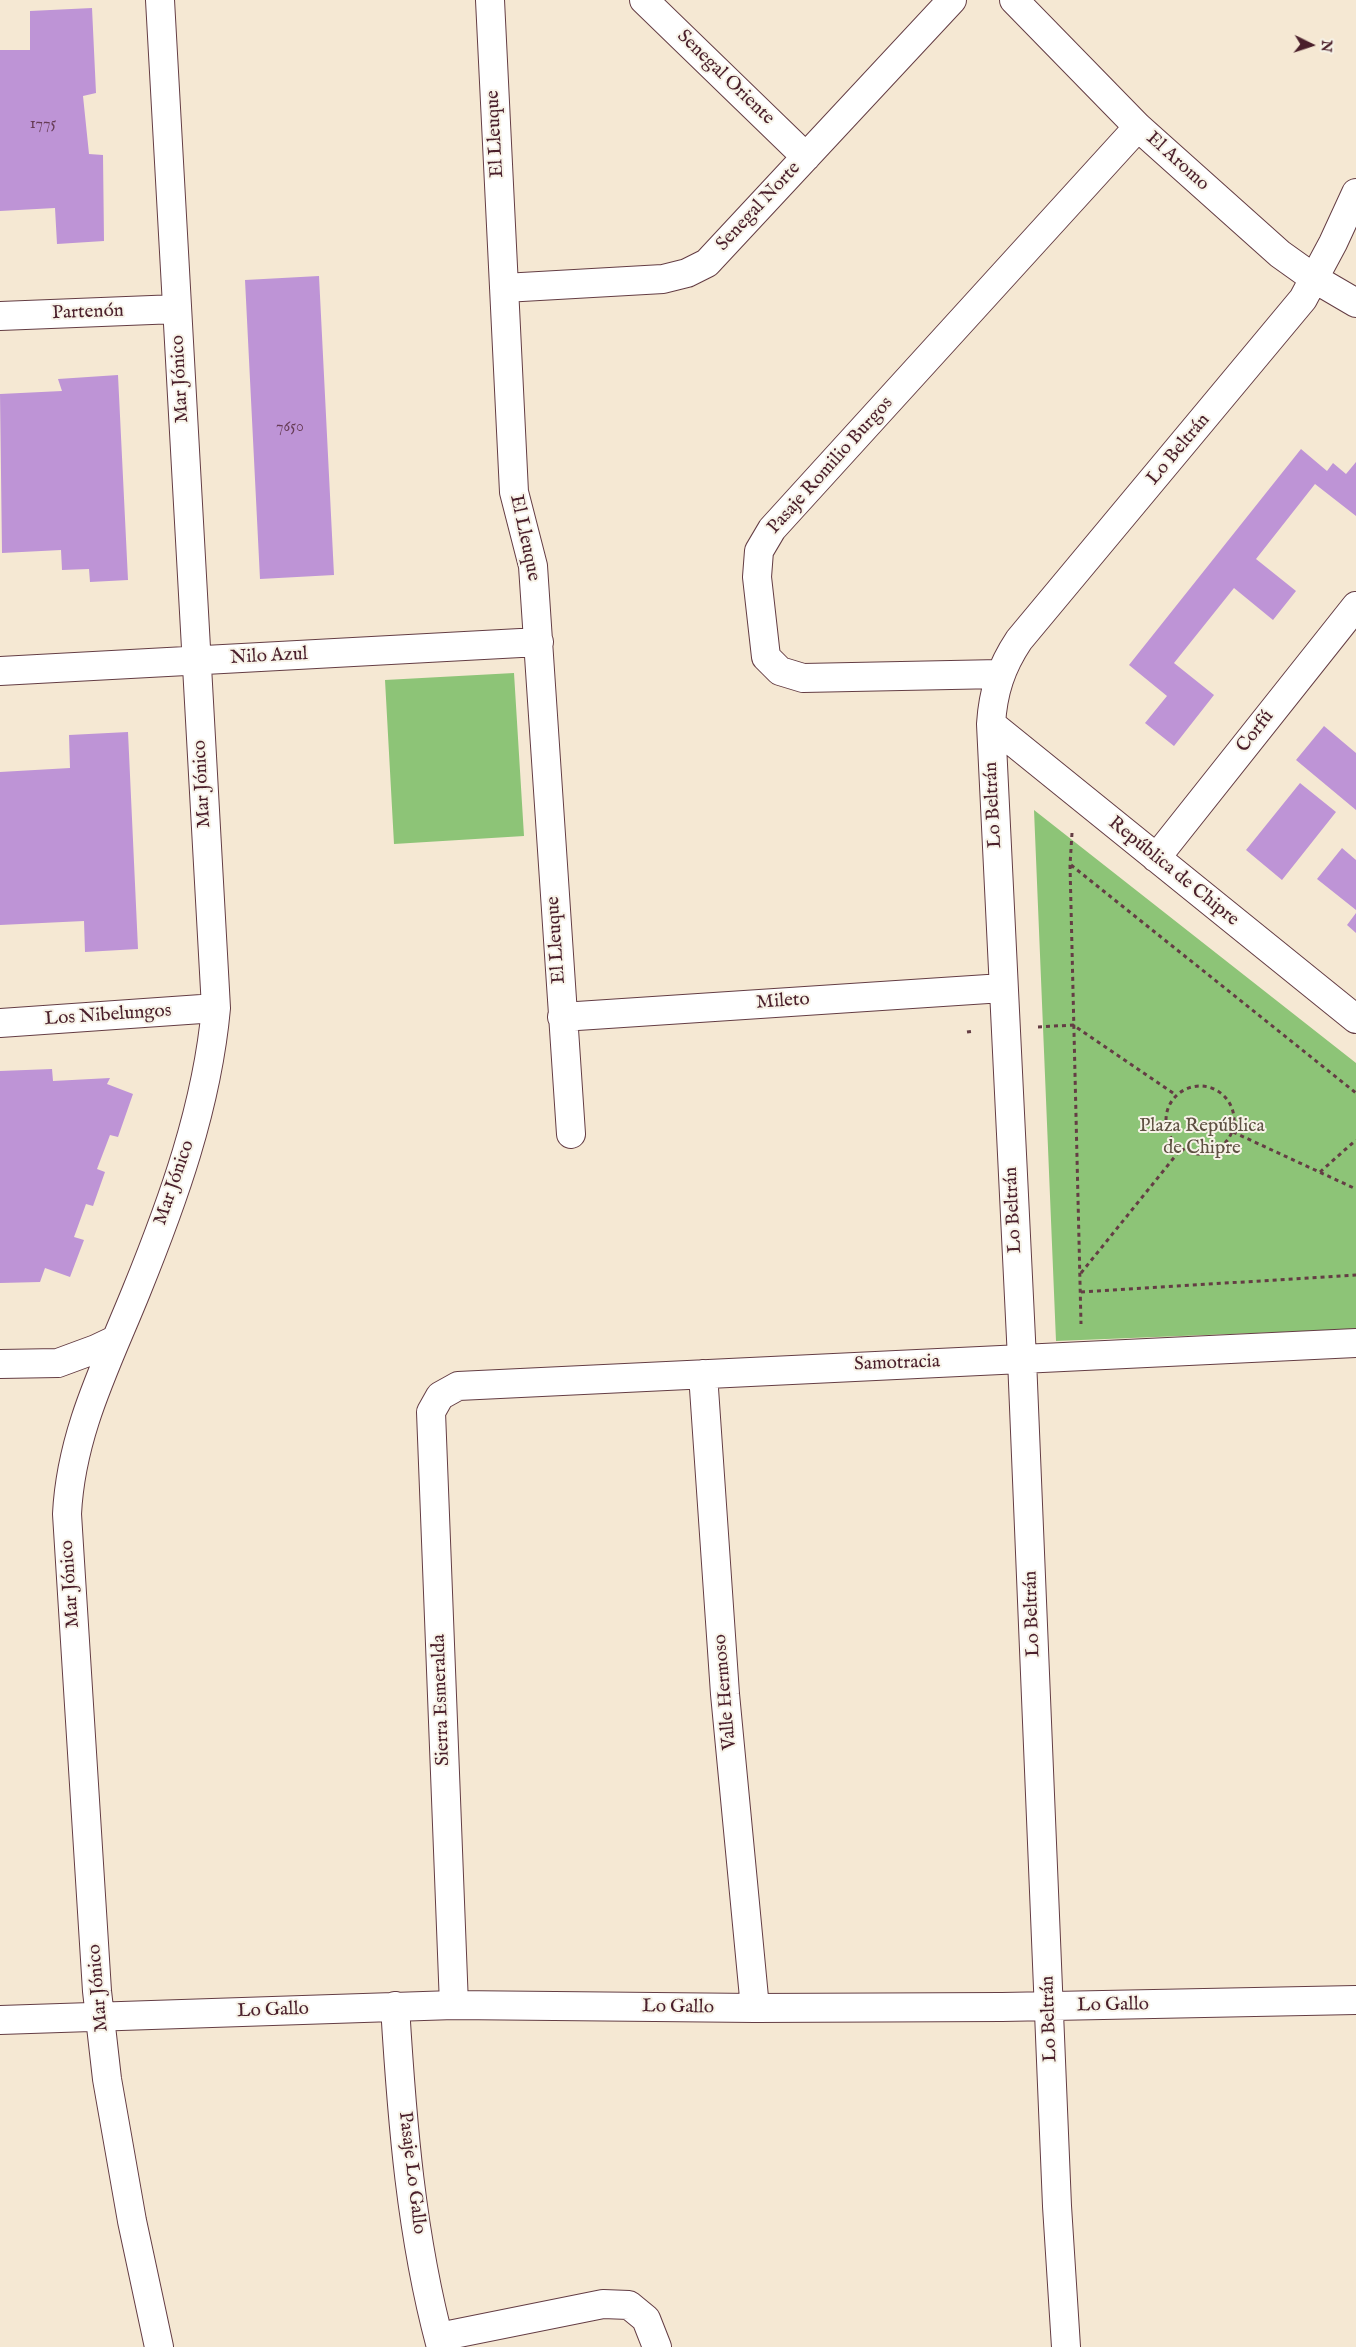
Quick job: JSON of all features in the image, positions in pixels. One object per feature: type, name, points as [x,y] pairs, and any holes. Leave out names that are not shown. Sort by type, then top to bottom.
[{"type":"street","name":"Mar Jónico","points":[[159,2347],[134,2230],[107,2079],[98,1991],[67,1514],[68,1486],[73,1456],[92,1398],[179,1179],[209,1068],[216,1008],[160,0]]},
{"type":"street","name":"El Lleuque","points":[[490,0],[514,492],[533,566],[571,1134]]},
{"type":"street","name":"Senegal Oriente","points":[[644,0],[806,156]]},
{"type":"street","name":"Senegal Norte","points":[[504,288],[663,279],[687,273],[707,263],[952,0]]},
{"type":"street","name":"El Aromo","points":[[1014,0],[1138,127],[1280,254],[1315,279],[1356,303]]},
{"type":"street","name":"Pasaje Romilio Burgos","points":[[1000,674],[803,678],[780,671],[766,657],[757,577],[759,551],[772,529],[1138,127]]},
{"type":"street","name":"Lo Beltrán","points":[[1066,2347],[1057,2206],[1022,1360],[990,724],[992,699],[1000,674],[1019,640],[1294,311],[1315,279],[1356,193]]},
{"type":"street","name":"Partenón","points":[[0,316],[177,309]]},
{"type":"street","name":"Corfú","points":[[1156,858],[1356,606]]},
{"type":"street","name":"Nilo Azul","points":[[0,671],[539,642]]},
{"type":"street","name":"República de Chipre","points":[[990,724],[1356,1019]]},
{"type":"street","name":"Mileto","points":[[562,1017],[1003,988]]},
{"type":"street","name":"Los Nibelungos","points":[[0,1023],[216,1008]]},
{"type":"street","points":[[0,1364],[58,1363],[115,1340]]},
{"type":"street","name":"Samotracia","points":[[440,1396],[458,1386],[1356,1343]]},
{"type":"street","points":[[58,1363],[72,1371],[85,1383],[92,1398]]},
{"type":"street","name":"Valle Hermoso","points":[[703,1374],[725,1694],[755,2008]]},
{"type":"street","name":"Sierra Esmeralda","points":[[440,1396],[431,1412],[454,2005]]},
{"type":"street","name":"Lo Gallo","points":[[0,2020],[454,2005],[755,2008],[1050,2007],[1356,2000]]},
{"type":"street","name":"Pasaje Lo Gallo","points":[[395,2006],[402,2117],[417,2228],[440,2342],[603,2304],[629,2305],[646,2319],[656,2347]]},
{"type":"path","points":[[1075,792],[1070,865],[1081,1292],[1356,1275]]},
{"type":"path","points":[[1070,865],[1356,1093]]},
{"type":"path","points":[[967,1032],[1073,1025],[1176,1095]]},
{"type":"path","points":[[1196,1085],[1219,1090],[1233,1108],[1233,1132],[1220,1148],[1201,1155],[1181,1149],[1168,1133],[1166,1112],[1176,1095],[1196,1085]]},
{"type":"path","points":[[1233,1132],[1356,1189]]},
{"type":"path","points":[[1320,1172],[1356,1140]]},
{"type":"path","points":[[1081,1274],[1181,1149]]},
{"type":"green space","points":[[514,673],[524,836],[394,844],[385,680]]},
{"type":"green space","name":"Plaza República de Chipre","points":[[1034,810],[1356,1063],[1356,1329],[1056,1341]]},
{"type":"building","points":[[92,8],[96,93],[83,96],[89,154],[103,155],[104,241],[57,244],[55,208],[0,211],[0,50],[30,50],[30,11]]},
{"type":"building","points":[[319,276],[334,575],[260,579],[245,280]]},
{"type":"building","points":[[118,375],[128,580],[90,582],[89,569],[62,570],[61,550],[2,553],[0,394],[62,391],[58,379]]},
{"type":"building","points":[[1301,449],[1327,471],[1333,463],[1346,474],[1356,462],[1356,516],[1315,484],[1256,559],[1296,591],[1273,620],[1234,588],[1174,663],[1214,695],[1174,746],[1145,723],[1167,696],[1129,665]]},
{"type":"building","points":[[1324,726],[1356,753],[1356,810],[1296,760]]},
{"type":"building","points":[[128,732],[138,949],[85,952],[84,921],[0,925],[0,772],[70,768],[69,735]]},
{"type":"building","points":[[1300,783],[1336,812],[1282,880],[1246,850]]},
{"type":"building","points":[[1342,848],[1356,860],[1356,910],[1317,879]]},
{"type":"building","points":[[1356,913],[1356,933],[1347,925]]},
{"type":"building","points":[[52,1069],[53,1081],[110,1078],[107,1084],[133,1094],[118,1137],[110,1135],[97,1169],[105,1172],[93,1206],[86,1204],[74,1237],[84,1240],[70,1277],[45,1268],[40,1282],[0,1283],[0,1071]]}]
